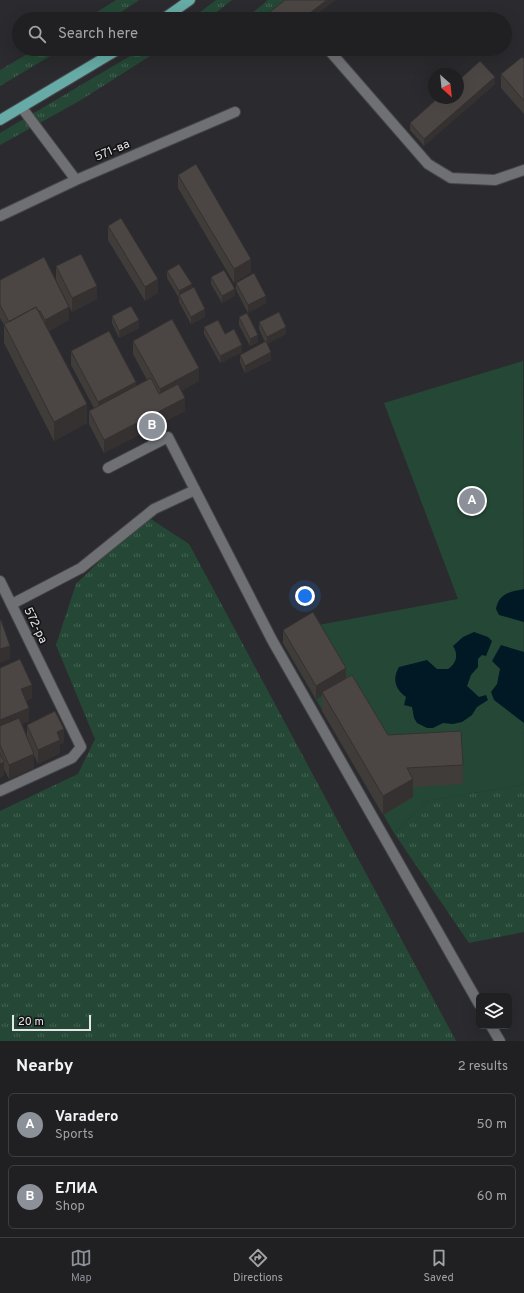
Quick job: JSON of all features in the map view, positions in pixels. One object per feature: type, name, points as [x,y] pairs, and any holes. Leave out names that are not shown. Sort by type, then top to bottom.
[{"type":"main road","points":[[173,12],[190,0]]},
{"type":"main road","points":[[0,120],[107,56]]},
{"type":"street","points":[[334,56],[428,164],[451,178],[495,180],[524,170]]},
{"type":"street","points":[[22,108],[76,180]]},
{"type":"street","name":"571-ва","points":[[0,216],[76,180],[235,112]]},
{"type":"street","points":[[108,468],[168,437],[272,640],[476,999]]},
{"type":"street","name":"572-ра","points":[[0,791],[72,758],[81,747],[12,604],[81,568],[154,509],[195,490]]},
{"type":"street","points":[[0,581],[12,604]]},
{"type":"street","points":[[494,1029],[500,1041]]},
{"type":"green space","points":[[116,0],[139,0],[121,12],[97,12]]},
{"type":"green space","points":[[216,0],[232,0],[217,12],[200,12]]},
{"type":"green space","points":[[268,0],[294,0],[279,12],[253,12]]},
{"type":"green space","points":[[24,56],[50,56],[0,86],[0,70]]},
{"type":"green space","points":[[130,56],[150,56],[81,100],[0,145],[0,133]]},
{"type":"green space","points":[[523,361],[524,785],[429,800],[394,833],[283,643],[313,626],[458,599],[384,403]]},
{"type":"green space","points":[[146,516],[189,544],[456,1041],[0,1041],[0,811],[78,774],[95,739],[56,645],[76,584]]},
{"type":"green space","points":[[524,785],[524,932],[469,943],[394,833],[429,800]]},
{"type":"water","points":[[524,589],[524,622],[499,615],[496,609],[502,596],[510,592]]},
{"type":"water","points":[[474,632],[488,637],[492,641],[486,656],[482,655],[478,659],[478,667],[471,675],[467,686],[479,697],[486,695],[488,700],[477,707],[472,715],[462,722],[453,724],[443,723],[433,728],[427,728],[417,723],[414,718],[412,707],[404,705],[406,697],[399,691],[396,684],[395,680],[399,667],[427,660],[437,669],[448,669],[453,665],[456,659],[456,653],[453,646],[463,637]]},
{"type":"water","points":[[501,645],[524,652],[524,723],[494,700],[491,692],[497,684],[500,669],[492,661]]},
{"type":"building","points":[[285,0],[327,0],[311,12],[270,12]]},
{"type":"building","points":[[522,57],[524,59],[524,101],[501,74]]},
{"type":"building","points":[[480,61],[495,77],[424,139],[410,123],[431,104],[464,104],[464,76]]},
{"type":"building","points":[[196,164],[251,259],[234,269],[178,175]]},
{"type":"building","points":[[121,218],[158,279],[145,287],[108,226]]},
{"type":"building","points":[[81,254],[97,286],[72,298],[56,266]]},
{"type":"building","points":[[44,257],[69,307],[45,320],[36,307],[9,322],[0,305],[0,280]]},
{"type":"building","points":[[179,264],[192,284],[179,291],[167,271]]},
{"type":"building","points":[[224,270],[235,289],[222,296],[211,277]]},
{"type":"building","points":[[254,273],[266,296],[248,305],[236,283]]},
{"type":"building","points":[[194,287],[205,309],[191,317],[179,295]]},
{"type":"building","points":[[131,306],[139,320],[119,331],[112,316]]},
{"type":"building","points":[[36,307],[87,404],[54,422],[4,324]]},
{"type":"building","points":[[279,312],[286,327],[267,337],[259,322]]},
{"type":"building","points":[[247,313],[258,335],[250,339],[239,317]]},
{"type":"building","points":[[172,319],[199,368],[160,389],[133,341]]},
{"type":"building","points":[[218,320],[225,334],[234,329],[242,345],[220,356],[204,327]]},
{"type":"building","points":[[109,331],[136,382],[98,402],[71,351]]},
{"type":"building","points":[[266,341],[271,352],[245,366],[240,355]]},
{"type":"building","points":[[151,378],[159,394],[178,384],[185,398],[104,440],[89,411]]},
{"type":"building","points":[[313,612],[346,668],[316,686],[283,630]]},
{"type":"building","points":[[0,620],[10,646],[0,649]]},
{"type":"building","points":[[20,659],[32,685],[21,689],[29,708],[0,720],[0,668]]},
{"type":"building","points":[[352,675],[388,735],[461,731],[463,765],[407,768],[413,779],[383,796],[322,692]]},
{"type":"building","points":[[55,711],[64,729],[57,732],[60,740],[38,750],[27,725]]},
{"type":"building","points":[[19,718],[34,754],[9,765],[0,745],[0,726]]},
{"type":"building","points":[[0,753],[4,762],[0,764]]},
{"type":"place","name":"ЕЛИА","points":[[152,426]]},
{"type":"place","name":"Varadero","points":[[472,501]]}]
